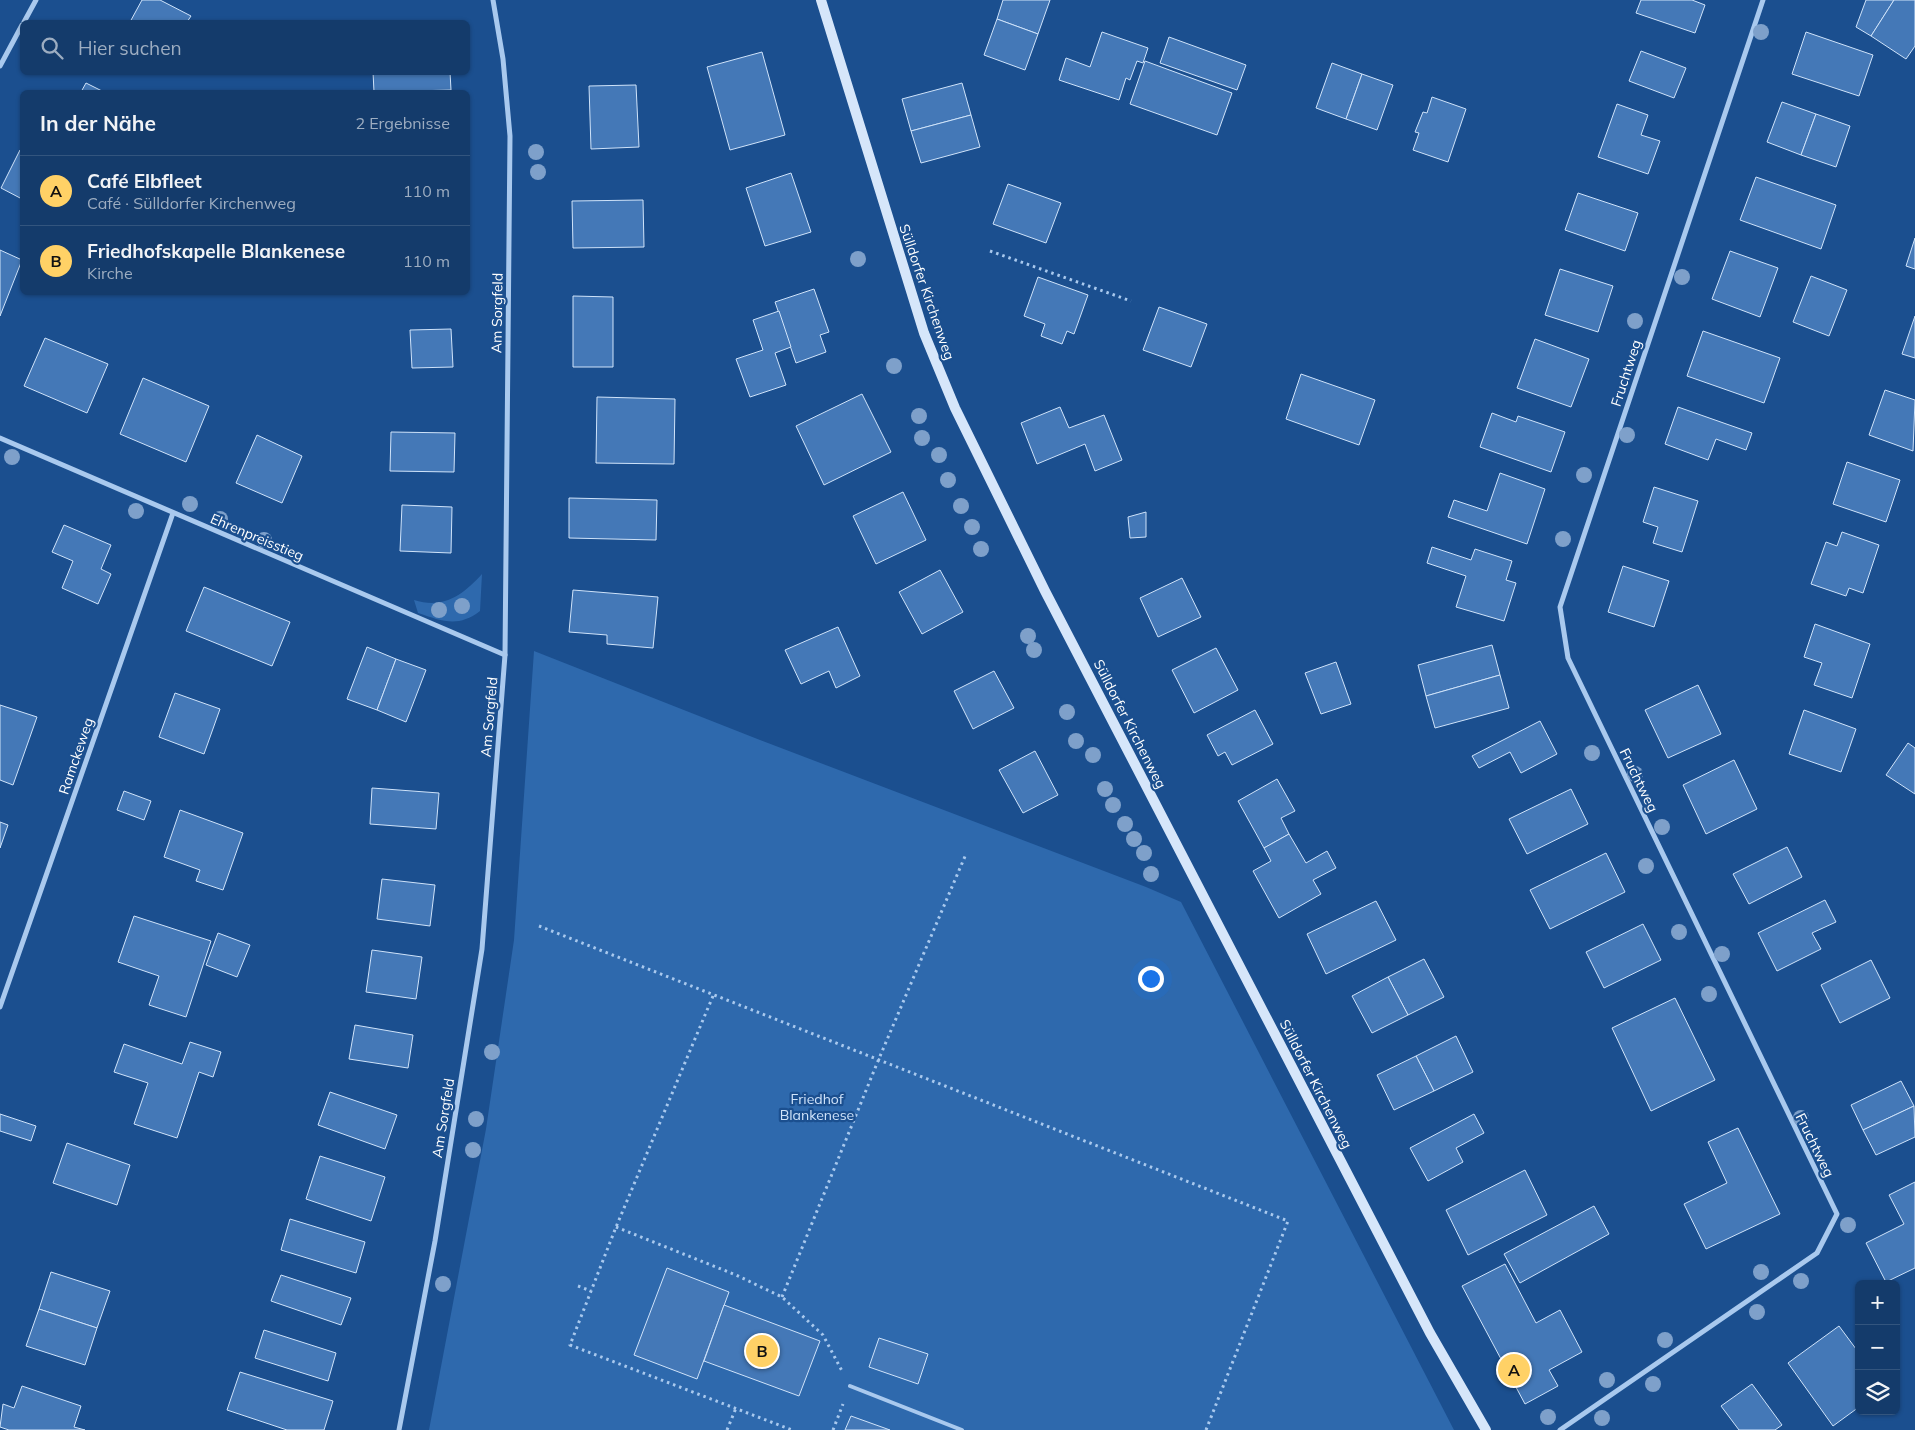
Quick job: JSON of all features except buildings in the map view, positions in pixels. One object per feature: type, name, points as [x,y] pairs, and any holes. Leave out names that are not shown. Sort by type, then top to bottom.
[{"type":"street","points":[[25,20],[36,0]]},
{"type":"street","name":"Am Sorgfeld","points":[[400,1430],[435,1241],[482,949],[505,655],[510,136],[503,59],[494,0]]},
{"type":"street","name":"Sülldorfer Kirchenweg","points":[[821,0],[924,333],[955,408],[1045,591],[1421,1316],[1486,1430]]},
{"type":"street","name":"Fruchtweg","points":[[1562,1429],[1817,1253],[1837,1214],[1568,658],[1560,607],[1763,0]]},
{"type":"street","points":[[0,66],[20,29]]},
{"type":"street","name":"Ehrenpreisstieg","points":[[0,438],[173,514],[505,655]]},
{"type":"street","name":"Ramckeweg","points":[[0,1007],[173,514]]},
{"type":"lane","points":[[850,1386],[962,1430]]},
{"type":"path","points":[[990,251],[1131,301]]},
{"type":"path","points":[[782,1297],[878,1061],[966,854]]},
{"type":"path","points":[[539,926],[1288,1221],[1206,1430]]},
{"type":"path","points":[[713,996],[616,1227],[570,1345],[792,1430]]},
{"type":"path","points":[[616,1227],[736,1275],[782,1297],[823,1335],[850,1386],[833,1430]]},
{"type":"path","points":[[578,1286],[592,1291]]},
{"type":"path","points":[[727,1430],[736,1408]]},
{"type":"green space","points":[[482,574],[480,611],[472,616],[464,620],[450,621],[418,613],[414,600],[434,603],[451,599],[467,589]]},
{"type":"green space","name":"Friedhof Blankenese","points":[[534,651],[1181,902],[1454,1430],[429,1430],[486,1129],[514,940]]},
{"type":"place","name":"Friedhofskapelle Blankenese","points":[[762,1351]]},
{"type":"place","name":"Café Elbfleet","points":[[1514,1370]]}]
